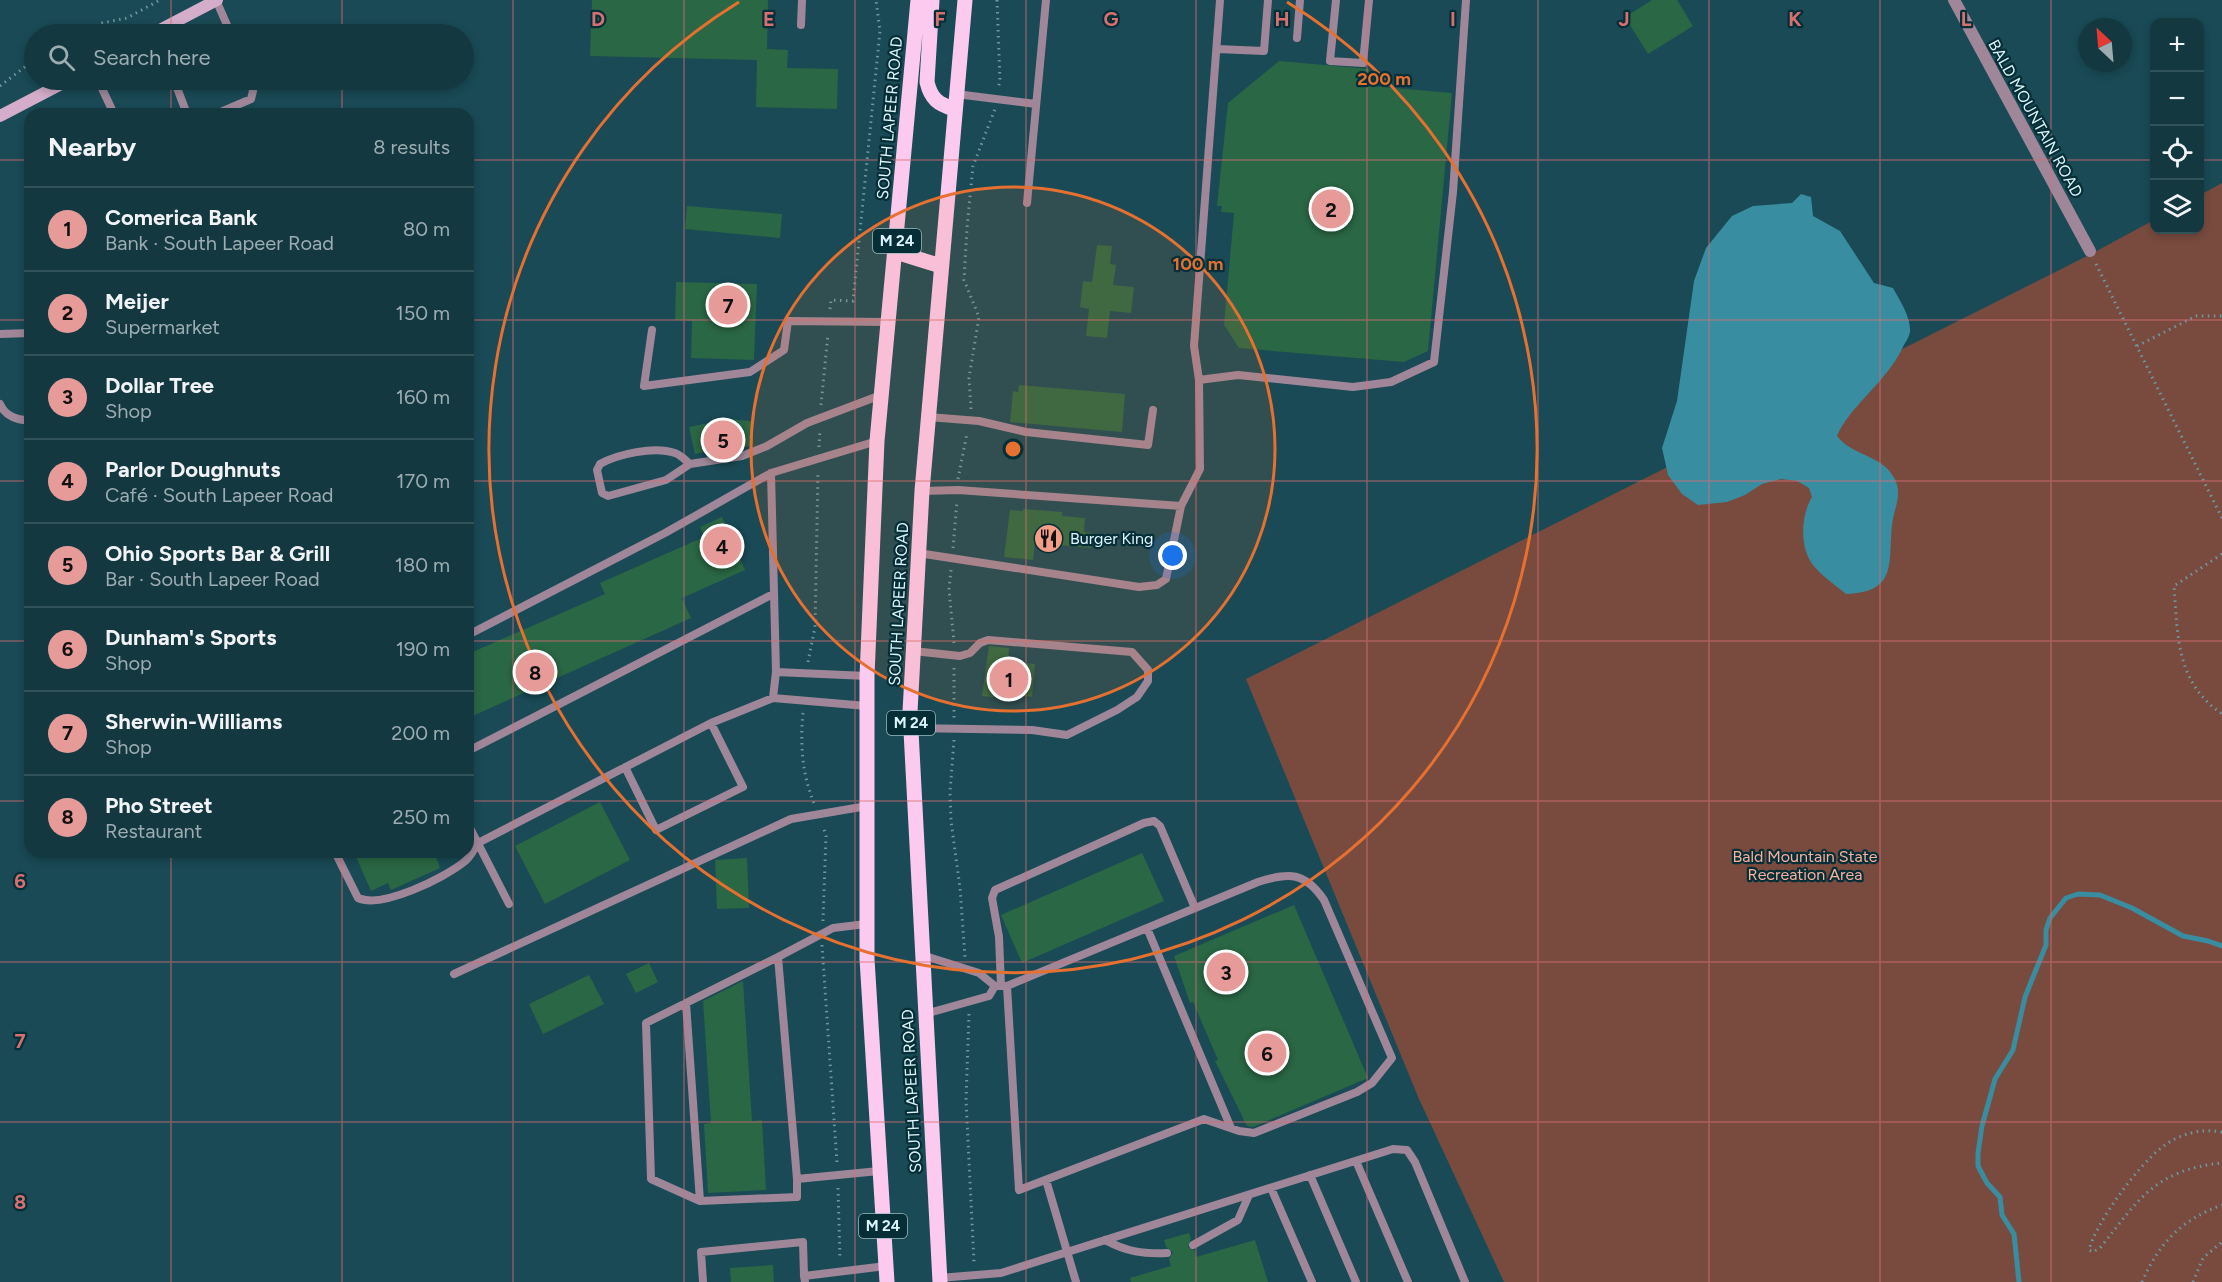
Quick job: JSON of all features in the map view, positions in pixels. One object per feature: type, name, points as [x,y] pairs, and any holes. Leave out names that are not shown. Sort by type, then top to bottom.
[{"type":"main road","points":[[173,24],[216,0]]},
{"type":"main road","name":"SOUTH LAPEER ROAD","points":[[887,1282],[872,1076],[866,924],[867,676],[877,441],[918,0]]},
{"type":"main road","points":[[932,0],[927,82],[930,94],[939,104],[955,102]]},
{"type":"main road","name":"SOUTH LAPEER ROAD","points":[[939,1280],[911,728],[922,490],[965,0]]},
{"type":"main road","points":[[0,116],[50,90]]},
{"type":"main road","points":[[896,252],[941,266]]},
{"type":"street","name":"BALD MOUNTAIN ROAD","points":[[1954,0],[2090,251]]},
{"type":"lane","points":[[216,0],[227,24]]},
{"type":"lane","points":[[801,25],[802,0]]},
{"type":"lane","points":[[1027,203],[1046,0]]},
{"type":"lane","points":[[918,553],[1138,587],[1157,585],[1166,579],[1181,506],[1200,469],[1199,380],[1194,346],[1220,0]]},
{"type":"lane","points":[[1217,49],[1264,51],[1268,0]]},
{"type":"lane","points":[[1297,38],[1300,0]]},
{"type":"lane","points":[[1336,0],[1330,61],[1364,63],[1369,0]]},
{"type":"lane","points":[[1199,380],[1238,375],[1353,387],[1391,382],[1434,362],[1453,192],[1466,0]]},
{"type":"lane","points":[[103,90],[111,108]]},
{"type":"lane","points":[[178,90],[185,108]]},
{"type":"lane","points":[[230,108],[251,99],[253,90]]},
{"type":"lane","points":[[955,102],[1036,104]]},
{"type":"lane","points":[[652,330],[644,386],[750,372],[784,350],[788,321],[887,322]]},
{"type":"lane","points":[[0,334],[24,333]]},
{"type":"lane","points":[[690,464],[678,453],[663,450],[611,458],[600,464],[597,470],[602,493],[608,496],[666,480],[681,473],[690,464],[742,456],[767,446],[820,417],[881,395]]},
{"type":"lane","points":[[0,404],[2,410],[20,421],[24,421]]},
{"type":"lane","points":[[928,417],[979,421],[1026,432],[1148,445],[1153,410]]},
{"type":"lane","points":[[474,632],[665,533],[771,472],[877,441]]},
{"type":"lane","points":[[771,472],[776,672],[773,698]]},
{"type":"lane","points":[[922,490],[958,490],[1181,506]]},
{"type":"lane","points":[[474,747],[773,594]]},
{"type":"lane","points":[[911,728],[1032,730],[1067,735],[1117,710],[1137,697],[1148,681],[1148,670],[1138,658],[1122,651],[988,640],[980,643],[970,653],[960,656],[913,651]]},
{"type":"lane","points":[[776,672],[867,676]]},
{"type":"lane","points":[[474,849],[478,843],[711,723],[773,698],[867,706]]},
{"type":"lane","points":[[625,767],[656,830],[743,787],[711,723]]},
{"type":"lane","points":[[454,974],[791,819],[867,806]]},
{"type":"lane","points":[[925,1014],[989,996],[1001,986],[1276,876],[1295,875],[1314,885],[1324,900],[1392,1058],[1372,1083],[1357,1092],[1254,1132],[1231,1128],[1204,1119],[1019,1190],[1001,986],[999,938],[992,898],[995,890],[1144,823],[1154,821],[1160,826],[1195,908]]},
{"type":"lane","points":[[474,835],[509,904]]},
{"type":"lane","points":[[338,858],[358,898],[373,902],[400,896],[465,862],[468,858]]},
{"type":"lane","points":[[778,957],[797,1197],[700,1201],[651,1179],[646,1023],[833,928],[866,924]]},
{"type":"lane","points":[[1147,928],[1231,1128]]},
{"type":"lane","points":[[922,955],[979,973],[1001,986]]},
{"type":"lane","points":[[686,1003],[700,1201]]},
{"type":"lane","points":[[939,1280],[1001,1273],[1393,1149],[1407,1150],[1415,1162],[1465,1282]]},
{"type":"lane","points":[[1356,1161],[1408,1282]]},
{"type":"lane","points":[[797,1179],[879,1171]]},
{"type":"lane","points":[[1310,1175],[1356,1282]]},
{"type":"lane","points":[[1046,1180],[1076,1282]]},
{"type":"lane","points":[[1271,1188],[1312,1282]]},
{"type":"lane","points":[[1193,1245],[1238,1220],[1249,1195]]},
{"type":"lane","points":[[1105,1240],[1123,1250],[1142,1254],[1167,1253]]},
{"type":"lane","points":[[703,1282],[701,1252],[802,1242],[804,1279],[886,1266]]},
{"type":"path","points":[[98,24],[127,18],[160,0]]},
{"type":"path","points":[[805,674],[815,627],[814,581],[820,417],[831,300],[853,301],[880,31],[876,0]]},
{"type":"path","points":[[0,86],[24,68]]},
{"type":"path","points":[[2090,251],[2222,518]]},
{"type":"path","points":[[2137,346],[2196,316],[2222,316]]},
{"type":"path","points":[[2222,554],[2174,586],[2178,635],[2187,678],[2205,702],[2222,714]]},
{"type":"path","points":[[805,701],[800,735],[802,758],[826,836],[822,934],[838,1174],[841,1272]]},
{"type":"path","points":[[2222,1132],[2190,1132],[2161,1148],[2121,1192],[2092,1240],[2089,1250],[2093,1252],[2100,1248],[2134,1205],[2162,1179],[2197,1166],[2222,1163]]},
{"type":"path","points":[[2142,1282],[2153,1257],[2180,1227],[2197,1214],[2222,1204]]},
{"type":"path","points":[[2193,1282],[2203,1258],[2222,1242]]},
{"type":"green space","name":"Bald Mountain State Recreation Area","points":[[2222,183],[2222,1282],[1504,1282],[1419,1099],[1246,679],[2089,255],[2150,222],[2150,234],[2204,234],[2204,193]]},
{"type":"water","points":[[1801,194],[1811,197],[1813,216],[1840,231],[1874,283],[1893,288],[1910,326],[1909,336],[1895,361],[1850,415],[1837,436],[1850,447],[1888,469],[1898,488],[1887,573],[1875,588],[1863,592],[1846,594],[1820,573],[1808,558],[1803,531],[1808,504],[1812,497],[1809,488],[1797,481],[1781,479],[1762,484],[1745,495],[1727,502],[1698,505],[1682,494],[1668,475],[1662,448],[1677,401],[1694,281],[1706,248],[1732,216],[1753,206],[1792,203]]},
{"type":"building","points":[[592,0],[768,0],[767,49],[788,50],[787,68],[838,69],[837,109],[756,107],[757,60],[590,56]]},
{"type":"building","points":[[1652,0],[1677,0],[1693,26],[1648,54],[1625,17]]},
{"type":"building","points":[[1279,61],[1369,69],[1372,73],[1371,86],[1452,93],[1428,351],[1404,362],[1239,348],[1224,325],[1234,213],[1221,212],[1222,206],[1217,206],[1228,103]]},
{"type":"building","points":[[687,206],[782,214],[780,238],[685,229]]},
{"type":"building","points":[[1097,245],[1112,246],[1110,264],[1116,265],[1113,285],[1134,287],[1131,313],[1110,311],[1107,338],[1086,336],[1089,309],[1080,307],[1083,281],[1092,282]]},
{"type":"building","points":[[676,282],[757,284],[754,360],[691,358],[692,321],[675,320]]},
{"type":"building","points":[[1019,385],[1125,394],[1122,432],[1010,422],[1013,391],[1018,392]]},
{"type":"building","points":[[729,419],[751,421],[753,445],[727,452],[727,447],[695,454],[689,427]]},
{"type":"building","name":"Burger King","points":[[1023,509],[1062,512],[1062,516],[1085,518],[1084,532],[1092,533],[1091,548],[1035,543],[1033,560],[1004,557],[1010,510],[1023,511]]},
{"type":"building","points":[[722,517],[745,570],[682,598],[691,618],[474,715],[474,651],[605,594],[600,583],[704,537],[700,527]]},
{"type":"building","points":[[989,646],[1009,648],[1008,662],[1035,664],[1032,697],[1001,694],[1001,698],[982,696]]},
{"type":"building","points":[[600,802],[630,860],[545,904],[515,846]]},
{"type":"building","points":[[1142,853],[1164,901],[1022,963],[1001,915]]},
{"type":"building","points":[[357,858],[436,858],[440,868],[391,890],[388,883],[371,891]]},
{"type":"building","points":[[747,858],[749,908],[717,909],[715,860]]},
{"type":"building","points":[[1294,905],[1368,1078],[1253,1127],[1247,1126],[1215,1061],[1218,1060],[1193,1002],[1190,1003],[1174,956]]},
{"type":"building","points":[[649,963],[658,982],[636,993],[626,974]]},
{"type":"building","points":[[589,975],[604,1004],[543,1034],[529,1004]]},
{"type":"building","points":[[743,981],[752,1121],[762,1120],[766,1190],[708,1193],[704,1124],[711,1123],[703,1001]]},
{"type":"building","points":[[1189,1233],[1191,1239],[1188,1247],[1195,1251],[1196,1257],[1255,1240],[1268,1282],[1131,1282],[1130,1278],[1171,1266],[1169,1259],[1173,1252],[1166,1247],[1164,1240]]},
{"type":"building","points":[[773,1265],[774,1282],[731,1282],[730,1268]]},
{"type":"waterway","points":[[2019,1282],[2014,1234],[2002,1215],[2000,1197],[1987,1183],[1978,1166],[1978,1153],[1982,1126],[1995,1079],[2013,1050],[2025,997],[2046,945],[2046,930],[2050,918],[2066,898],[2078,894],[2100,895],[2132,908],[2183,936],[2222,946]]},
{"type":"place","name":"Meijer","points":[[1331,209]]},
{"type":"place","name":"Sherwin-Williams","points":[[728,305]]},
{"type":"place","name":"Ohio Sports Bar & Grill","points":[[723,440]]},
{"type":"place","name":"Burger King","points":[[1049,538]]},
{"type":"place","name":"Parlor Doughnuts","points":[[722,546]]},
{"type":"place","name":"Pho Street","points":[[535,672]]},
{"type":"place","name":"Comerica Bank","points":[[1009,679]]},
{"type":"place","name":"Dollar Tree","points":[[1226,972]]},
{"type":"place","name":"Dunham's Sports","points":[[1267,1053]]}]
